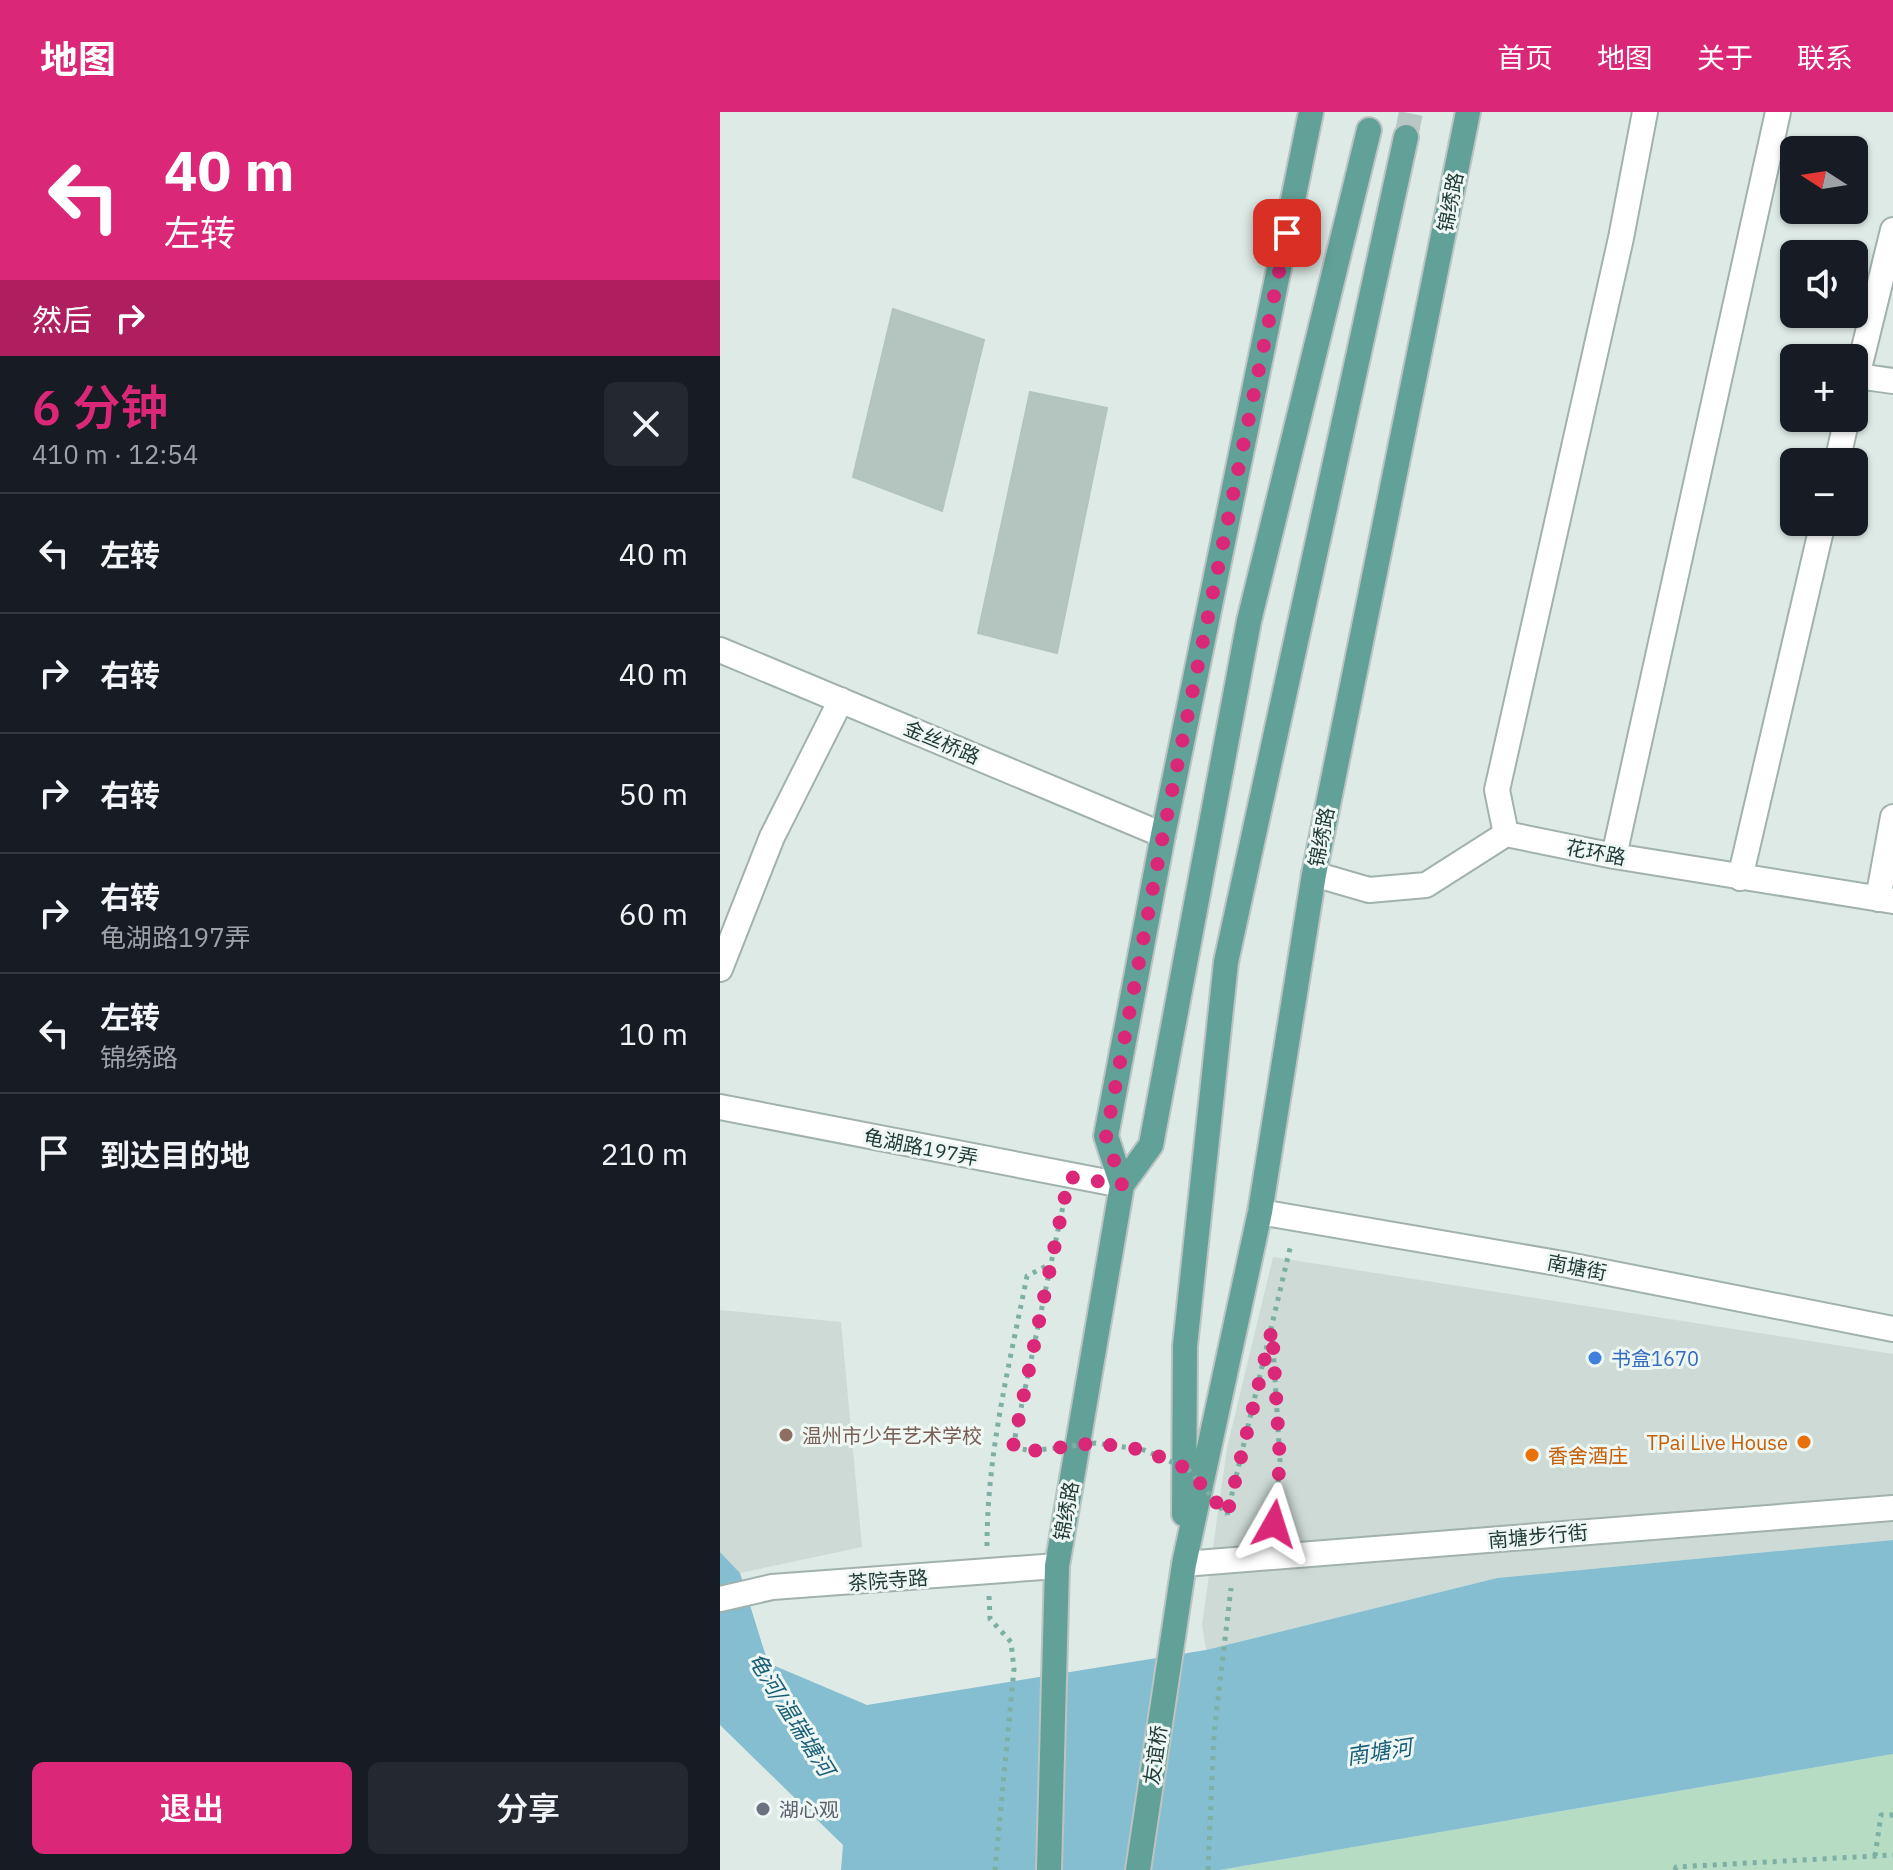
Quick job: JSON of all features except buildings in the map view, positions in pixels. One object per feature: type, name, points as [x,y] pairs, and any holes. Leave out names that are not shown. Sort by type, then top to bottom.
[{"type":"main road","name":"锦绣路","points":[[1122,1185],[1106,1136],[1163,835],[1311,112]]},
{"type":"main road","name":"锦绣路","points":[[1171,1640],[1184,1564],[1260,1212],[1314,874],[1468,112]]},
{"type":"main road","name":"锦绣路","points":[[1049,1870],[1057,1566],[1122,1185],[1151,1145],[1249,621],[1369,130]]},
{"type":"main road","name":"锦绣路","points":[[1184,1564],[1185,1346],[1226,962],[1406,137]]},
{"type":"main road","name":"友谊桥","points":[[1138,1870],[1171,1640]]},
{"type":"street","points":[[1314,874],[1369,890],[1426,885],[1506,834],[1497,790],[1621,238],[1645,112]]},
{"type":"street","points":[[1614,856],[1778,112]]},
{"type":"street","points":[[1865,344],[1893,230]]},
{"type":"street","points":[[1868,382],[1893,381]]},
{"type":"street","points":[[1740,878],[1820,536]]},
{"type":"street","name":"金丝桥路","points":[[720,650],[1163,835]]},
{"type":"street","points":[[720,969],[772,837],[841,700]]},
{"type":"street","points":[[1886,900],[1893,817]]},
{"type":"street","name":"花环路","points":[[1506,834],[1740,878],[1886,900]]},
{"type":"street","name":"龟湖路197弄","points":[[720,1107],[1122,1185]]},
{"type":"street","name":"南塘街","points":[[1260,1212],[1563,1264],[1893,1329]]},
{"type":"street","name":"南塘步行街","points":[[1184,1564],[1893,1508]]},
{"type":"street","name":"茶院寺路","points":[[720,1599],[772,1587],[1057,1566]]},
{"type":"path","points":[[1069,1177],[1013,1447],[1031,1451],[1096,1443],[1144,1450],[1188,1469],[1227,1515],[1297,1217]]},
{"type":"path","points":[[995,1870],[1014,1669],[1011,1642],[990,1619],[987,1498],[996,1432],[1027,1276],[1050,1264]]},
{"type":"path","points":[[1208,1870],[1214,1734],[1235,1560],[1274,1524],[1280,1461],[1272,1329]]},
{"type":"path","points":[[1875,1856],[1881,1815],[1893,1815]]},
{"type":"path","points":[[1675,1870],[1676,1867],[1893,1855]]},
{"type":"shaded area","points":[[1273,1257],[1893,1354],[1893,1540],[1497,1578],[1206,1650],[1202,1625],[1227,1448]]},
{"type":"shaded area","name":"温州市少年艺术学校","points":[[720,1310],[841,1322],[862,1547],[740,1573],[720,1552]]},
{"type":"green space","points":[[1893,1754],[1893,1870],[1220,1870],[1284,1859]]},
{"type":"water","points":[[1893,1540],[1893,1754],[1220,1870],[841,1870],[843,1845],[720,1725],[720,1552],[740,1573],[768,1663],[867,1705],[1206,1650],[1497,1578]]},
{"type":"tunnel","points":[[1406,137],[1411,112]]},
{"type":"place","name":"书盒1670","points":[[1595,1358]]},
{"type":"place","name":"温州市少年艺术学校","points":[[786,1435]]},
{"type":"place","name":"TPai Live House","points":[[1804,1442]]},
{"type":"place","name":"香舍酒庄","points":[[1532,1455]]},
{"type":"place","name":"湖心观","points":[[763,1809]]},
{"type":"route","points":[[1274,1524],[1280,1461],[1272,1329],[1227,1515],[1188,1469],[1144,1450],[1096,1443],[1031,1451],[1013,1447],[1069,1177],[1122,1185],[1106,1136],[1163,835],[1287,233]]},
{"type":"water label","name":"龟河/温瑞塘河","points":[[792,1714]]},
{"type":"water label","name":"南塘河","points":[[1379,1751]]}]
